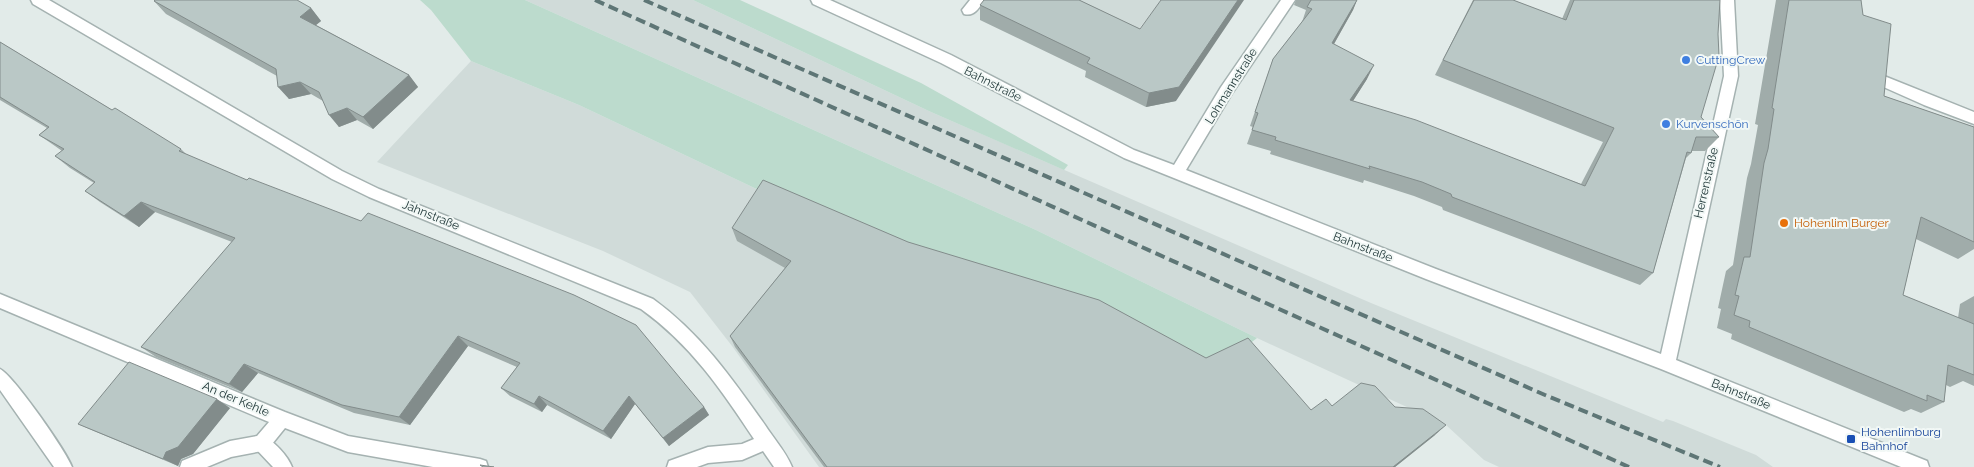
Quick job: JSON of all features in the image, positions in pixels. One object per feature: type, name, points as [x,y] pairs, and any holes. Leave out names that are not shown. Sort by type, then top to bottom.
[{"type":"street","name":"Jahnstraße","points":[[38,0],[337,175],[374,192],[648,304],[667,316],[707,359],[784,467]]},
{"type":"street","name":"Bahnstraße","points":[[818,0],[946,59],[1129,154],[1431,274],[1667,364],[1921,467]]},
{"type":"street","name":"Lohmannstraße","points":[[1177,174],[1226,91],[1288,0]]},
{"type":"street","name":"Herrenstraße","points":[[1667,364],[1731,76],[1728,0]]},
{"type":"street","points":[[1884,81],[1974,118]]},
{"type":"street","name":"An der Kehle","points":[[0,301],[282,419],[348,444],[480,467]]},
{"type":"street","points":[[0,378],[15,396],[64,467]]},
{"type":"street","points":[[188,467],[230,449],[262,443],[282,419]]},
{"type":"street","points":[[674,467],[708,455],[742,452],[766,442]]},
{"type":"street","points":[[262,443],[284,467]]},
{"type":"shaded area","points":[[525,0],[693,0],[931,112],[1371,303],[1663,422],[1666,419],[1673,421],[1756,455],[1773,467],[1499,467],[1484,460],[1446,425],[1257,338],[1036,230]]},
{"type":"shaded area","points":[[1060,0],[1162,0],[1133,36]]},
{"type":"shaded area","points":[[471,61],[579,105],[767,194],[1186,467],[819,467],[732,346],[690,292],[603,251],[377,162]]},
{"type":"green space","points":[[420,0],[525,0],[1036,230],[1257,338],[1243,349],[1216,362],[767,194],[579,105],[471,61],[431,10]]},
{"type":"green space","points":[[693,0],[740,0],[921,83],[1068,165],[1064,170],[931,112]]},
{"type":"building","points":[[155,0],[297,0],[311,8],[300,17],[409,75],[363,117],[347,108],[329,115],[319,92],[300,82],[278,87],[276,69]]},
{"type":"building","points":[[984,0],[1079,0],[1140,29],[1161,0],[1238,0],[1179,87],[1149,93],[1087,63],[1090,58],[980,5]]},
{"type":"building","points":[[1311,0],[1357,0],[1332,43],[1374,65],[1350,100],[1416,120],[1585,186],[1614,128],[1443,60],[1474,0],[1513,0],[1566,20],[1574,0],[1720,0],[1719,56],[1701,117],[1719,137],[1696,137],[1691,153],[1687,152],[1653,273],[1452,197],[1451,194],[1422,182],[1369,166],[1370,169],[1275,140],[1276,137],[1252,130],[1258,113],[1255,112],[1273,59],[1312,9],[1307,7]]},
{"type":"building","points":[[1789,0],[1861,0],[1863,15],[1891,24],[1884,96],[1974,127],[1974,242],[1921,217],[1903,295],[1974,324],[1974,375],[1948,365],[1944,402],[1927,395],[1927,401],[1749,327],[1750,321],[1734,315],[1739,296],[1735,295],[1744,257],[1750,257],[1764,163],[1768,149],[1774,109],[1772,108]]},
{"type":"building","points":[[0,42],[112,110],[115,108],[181,149],[179,151],[247,180],[249,178],[361,221],[368,213],[574,295],[636,325],[704,407],[663,438],[629,396],[603,431],[539,396],[534,404],[501,388],[520,363],[458,336],[399,417],[342,405],[244,364],[229,384],[141,347],[235,238],[141,202],[124,216],[85,191],[95,182],[55,156],[64,149],[39,135],[49,127],[0,97]]},
{"type":"building","points":[[763,180],[908,242],[1099,300],[1206,358],[1248,338],[1311,410],[1326,399],[1332,406],[1361,383],[1375,386],[1395,407],[1423,409],[1446,425],[1393,467],[827,467],[730,336],[791,261],[732,228]]},
{"type":"building","points":[[129,362],[217,399],[178,447],[166,452],[163,459],[78,424]]},
{"type":"railway","points":[[595,0],[1629,467]]},
{"type":"railway","points":[[644,0],[1545,395],[1720,467]]},
{"type":"place","name":"CuttingCrew","points":[[1686,60]]},
{"type":"place","name":"Kurvenschön","points":[[1666,124]]},
{"type":"place","name":"Hohenlim Burger","points":[[1784,223]]},
{"type":"place","name":"Hohenlimburg Bahnhof","points":[[1851,439]]}]
